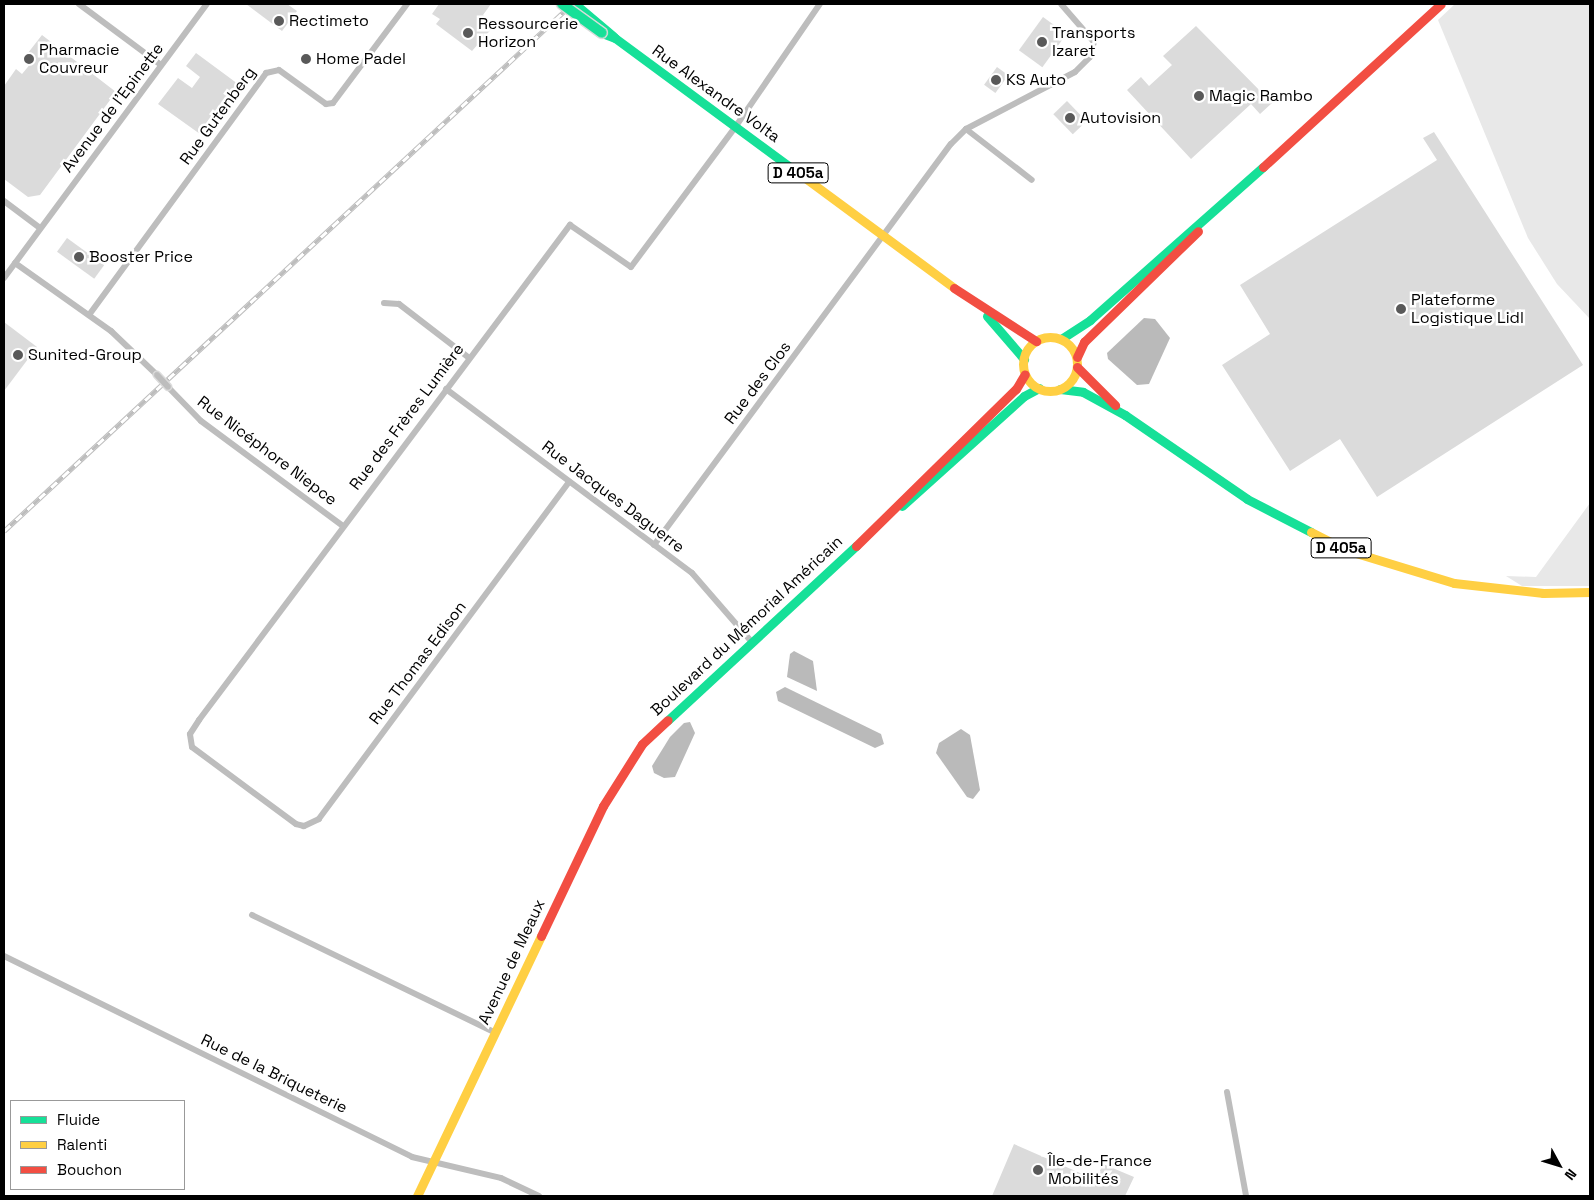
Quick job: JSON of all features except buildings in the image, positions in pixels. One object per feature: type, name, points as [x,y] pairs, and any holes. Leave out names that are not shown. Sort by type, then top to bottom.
[{"type":"street","points":[[79,4],[161,65]]},
{"type":"street","name":"Avenue de l'Epinette","points":[[15,263],[207,4]]},
{"type":"street","name":"Rue Gutenberg","points":[[89,315],[266,72],[279,70],[326,104],[333,103],[407,4]]},
{"type":"street","points":[[562,4],[604,30]]},
{"type":"street","points":[[575,4],[604,30]]},
{"type":"street","points":[[736,126],[820,4]]},
{"type":"street","points":[[1032,180],[966,129],[1075,72],[1090,57],[1094,42],[1061,4]]},
{"type":"street","points":[[1039,388],[1026,374],[1024,359],[1036,341],[1048,337],[1062,339],[1090,320],[1229,198],[1440,4]]},
{"type":"street","name":"Rue Alexandre Volta","points":[[604,30],[980,307],[1036,341]]},
{"type":"street","name":"Rue des Frères Lumière","points":[[275,810],[192,747],[190,734],[343,526],[570,225],[631,267],[736,126]]},
{"type":"street","name":"Rue des Clos","points":[[654,545],[883,237],[966,129]]},
{"type":"street","points":[[873,530],[1024,396],[1039,388],[1060,389],[1072,381],[1084,342],[1229,198]]},
{"type":"street","points":[[4,201],[40,228]]},
{"type":"street","points":[[4,278],[15,263]]},
{"type":"street","name":"Rue Nicéphore Niepce","points":[[15,263],[89,315],[157,375],[200,421],[343,526]]},
{"type":"street","points":[[384,303],[399,304],[469,358]]},
{"type":"street","name":"Rue Alexandre Volta","points":[[980,307],[1024,359]]},
{"type":"street","points":[[1062,339],[1077,362]]},
{"type":"street","name":"D 405a","points":[[1077,362],[1125,415]]},
{"type":"street","points":[[873,530],[1016,389],[1026,374]]},
{"type":"street","name":"Rue Jacques Daguerre","points":[[446,389],[692,573],[752,641]]},
{"type":"street","name":"D 405a","points":[[1060,389],[1083,392],[1125,415],[1271,512],[1368,559],[1454,583],[1543,593],[1590,592]]},
{"type":"street","name":"Rue Thomas Edison","points":[[275,810],[304,826],[319,819],[569,482]]},
{"type":"street","name":"Boulevard du Mémorial Américain","points":[[642,744],[873,530]]},
{"type":"street","name":"Avenue de Meaux","points":[[416,1196],[496,1033],[603,806],[642,744]]},
{"type":"street","points":[[252,915],[496,1033]]},
{"type":"street","name":"Rue de la Briqueterie","points":[[4,956],[432,1164],[501,1178],[539,1196]]},
{"type":"street","points":[[1227,1092],[1246,1196]]},
{"type":"shaded area","points":[[1455,4],[1590,4],[1590,319],[1557,284],[1528,238],[1438,20]]},
{"type":"shaded area","points":[[1144,318],[1155,319],[1170,338],[1149,384],[1137,385],[1108,359],[1107,353]]},
{"type":"shaded area","points":[[1590,503],[1590,586],[1522,586],[1506,576],[1536,577]]},
{"type":"shaded area","points":[[794,651],[813,661],[817,691],[787,677],[790,654]]},
{"type":"shaded area","points":[[785,687],[881,734],[884,744],[875,748],[778,701],[776,692]]},
{"type":"shaded area","points":[[690,722],[695,733],[675,777],[664,778],[654,773],[652,766],[670,737],[684,723]]},
{"type":"shaded area","points":[[961,729],[970,735],[980,790],[973,799],[967,797],[936,753],[939,743]]},
{"type":"railway","points":[[4,531],[572,4]]},
{"type":"traffic: fast","points":[[562,4],[602,33]]},
{"type":"traffic: fast","points":[[575,4],[613,36]]},
{"type":"traffic: fast","points":[[602,33],[615,38],[801,175]]},
{"type":"traffic: fast","points":[[1061,339],[1090,320],[1263,167]]},
{"type":"traffic: fast","points":[[987,316],[1024,359]]},
{"type":"traffic: fast","points":[[902,506],[1024,396],[1039,388]]},
{"type":"traffic: fast","points":[[1060,389],[1083,392],[1125,415],[1247,499],[1311,532]]},
{"type":"traffic: fast","points":[[668,720],[856,546]]},
{"type":"traffic: slow","points":[[801,175],[954,288]]},
{"type":"traffic: slow","points":[[1050,337],[1060,339],[1069,345],[1075,354],[1077,364],[1075,374],[1069,383],[1060,389],[1050,391],[1040,389],[1031,383],[1025,374],[1023,364],[1025,354],[1031,345],[1040,339],[1050,337]]},
{"type":"traffic: slow","points":[[1311,532],[1346,550],[1454,583],[1543,593],[1590,592]]},
{"type":"traffic: slow","points":[[417,1196],[541,936]]},
{"type":"traffic: jam","points":[[1263,167],[1441,4]]},
{"type":"traffic: jam","points":[[1077,357],[1084,342],[1198,231]]},
{"type":"traffic: jam","points":[[954,288],[1036,341]]},
{"type":"traffic: jam","points":[[1077,367],[1115,405]]},
{"type":"traffic: jam","points":[[856,546],[1016,389],[1025,374]]},
{"type":"traffic: jam","points":[[541,936],[603,806],[642,744],[668,720]]},
{"type":"place","name":"Rectimeto","points":[[279,21]]},
{"type":"place","name":"Ressourcerie Horizon","points":[[468,33]]},
{"type":"place","name":"Transports Izaret","points":[[1042,42]]},
{"type":"place","name":"Pharmacie Couvreur","points":[[29,59]]},
{"type":"place","name":"Home Padel","points":[[306,59]]},
{"type":"place","name":"KS Auto","points":[[996,80]]},
{"type":"place","name":"Magic Rambo","points":[[1199,96]]},
{"type":"place","name":"Autovision","points":[[1070,118]]},
{"type":"place","name":"Booster Price","points":[[79,257]]},
{"type":"place","name":"Plateforme Logistique Lidl","points":[[1401,309]]},
{"type":"place","name":"Sunited-Group","points":[[18,355]]},
{"type":"place","name":"Île-de-France Mobilités","points":[[1038,1170]]}]
